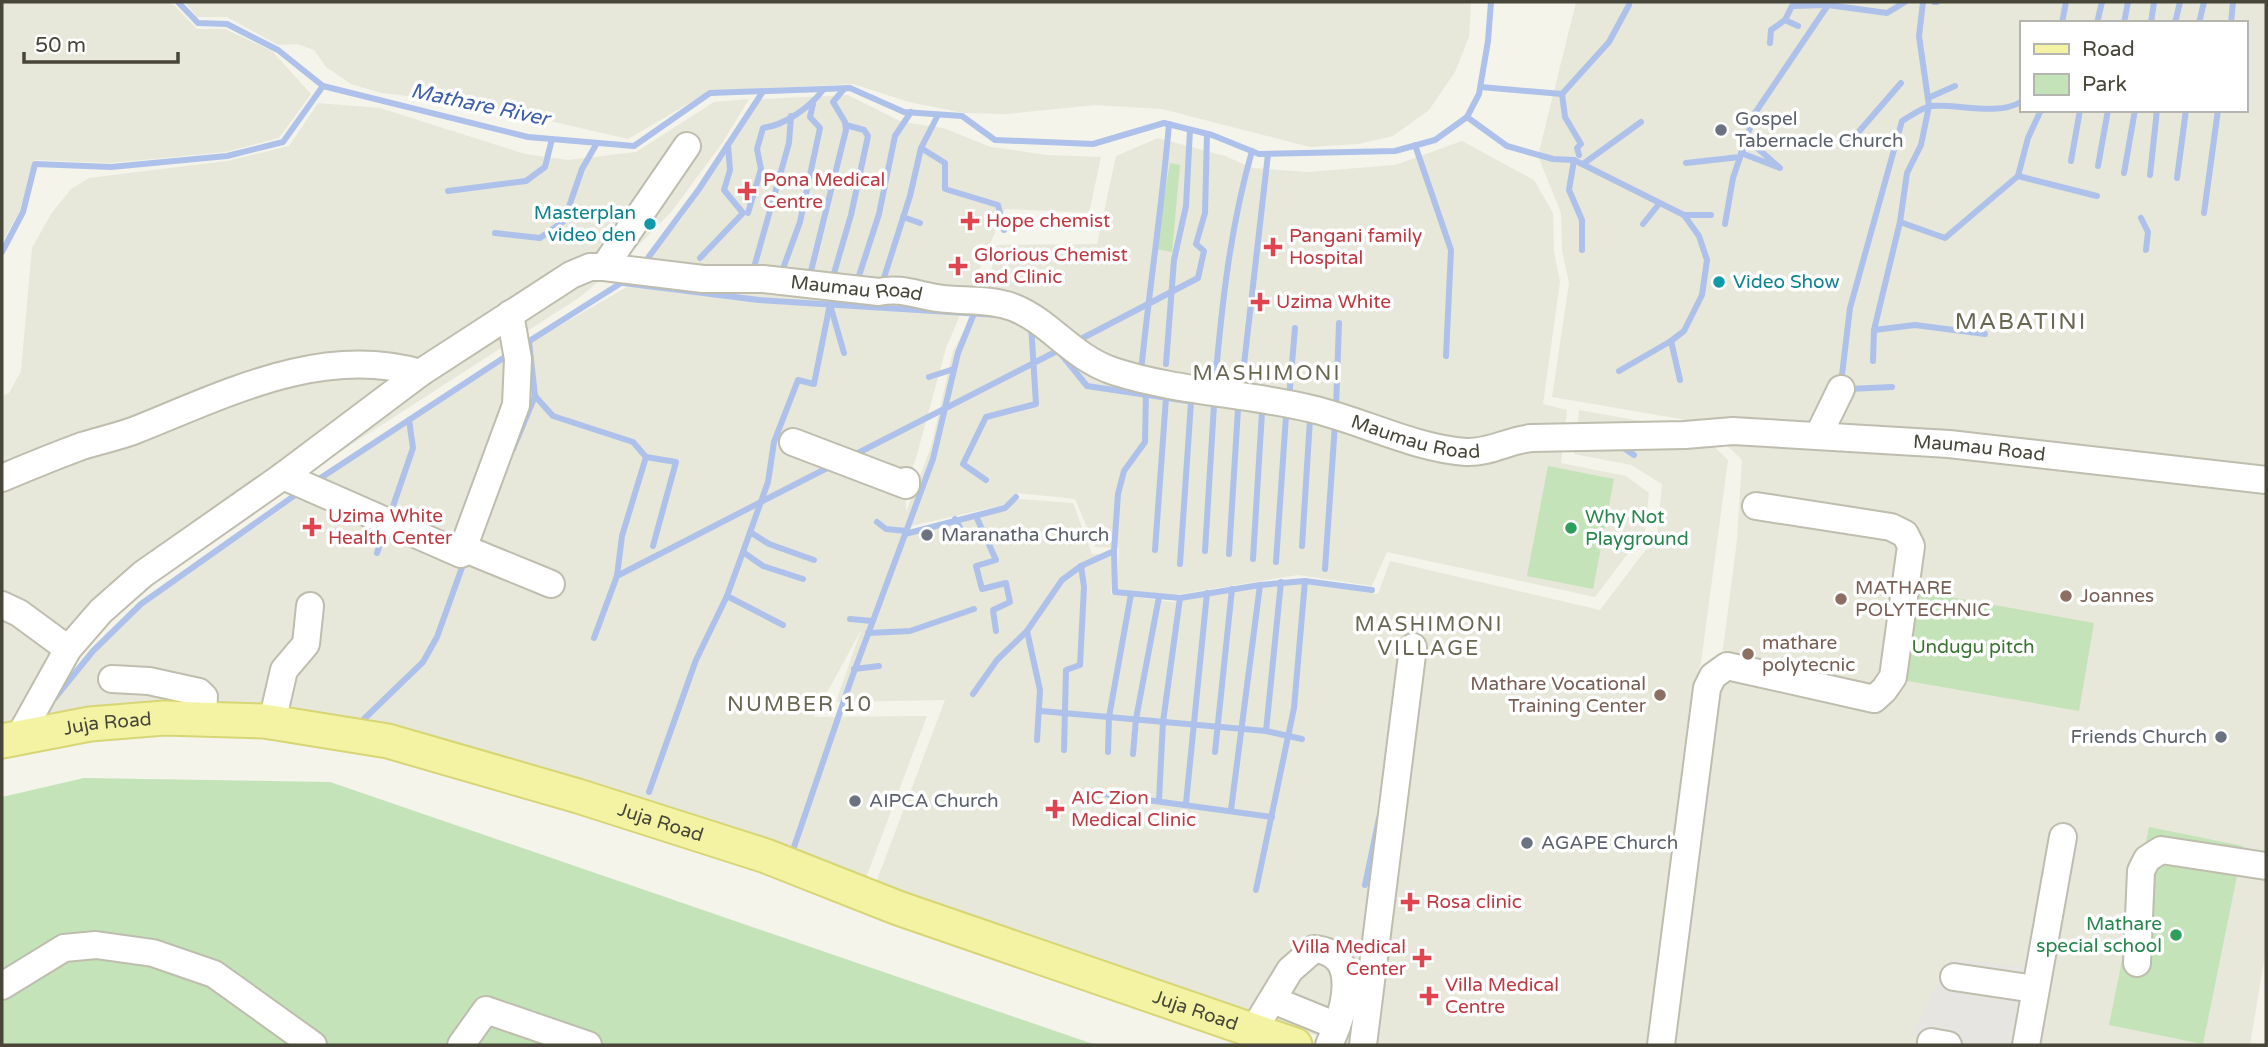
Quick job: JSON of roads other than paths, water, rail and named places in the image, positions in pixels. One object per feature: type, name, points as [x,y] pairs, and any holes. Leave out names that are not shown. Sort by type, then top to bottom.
[{"type":"main road","name":"Juja Road","points":[[10,739],[138,718],[272,722],[388,741],[674,825],[766,856],[898,908],[1295,1045]]},
{"type":"street","points":[[10,739],[68,649],[101,611],[168,553],[283,476],[420,373],[571,275],[597,267],[687,146]]},
{"type":"street","name":"Maumau Road","points":[[597,267],[703,279],[763,279],[879,292],[892,289],[937,298],[991,301],[1016,309],[1066,346],[1112,370],[1309,408],[1423,443],[1466,452],[1488,451],[1517,439],[1685,435],[1733,431],[1949,444],[2266,480]]},
{"type":"street","points":[[283,476],[461,554],[516,405],[518,359],[510,314]]},
{"type":"street","points":[[2,478],[84,446],[130,432],[228,392],[315,368],[370,363],[420,373]]},
{"type":"street","points":[[1818,436],[1841,389]]},
{"type":"street","points":[[793,442],[906,485],[906,481]]},
{"type":"street","points":[[1661,1045],[1707,688],[1713,676],[1727,666],[1874,699],[1892,677],[1911,545],[1905,534],[1891,527],[1756,506]]},
{"type":"street","points":[[463,548],[551,584]]},
{"type":"street","points":[[2,605],[19,613],[68,649]]},
{"type":"street","points":[[272,722],[284,670],[306,644],[310,606]]},
{"type":"street","points":[[1363,1045],[1413,647]]},
{"type":"street","points":[[112,679],[149,681],[199,692],[204,697],[202,719]]},
{"type":"street","points":[[2026,1045],[2063,837]]},
{"type":"street","points":[[2137,963],[2141,871],[2147,859],[2161,849],[2266,866]]},
{"type":"street","points":[[2,986],[64,948],[96,945],[153,953],[214,974],[313,1045]]},
{"type":"street","points":[[1253,1031],[1290,970],[1300,960],[1314,949],[1325,950],[1341,960],[1346,971],[1333,1036],[1273,1000]]},
{"type":"street","points":[[1954,977],[2034,989]]},
{"type":"street","points":[[460,1045],[486,1010],[588,1045]]},
{"type":"waterway","points":[[178,2],[198,23],[227,24],[278,50],[323,86]]},
{"type":"waterway","name":"Mathare River","points":[[2,252],[23,212],[35,164],[111,167],[227,156],[283,142],[323,86],[528,137],[634,146],[710,93],[850,88],[904,112],[962,116],[995,140],[1093,144],[1164,123],[1212,135],[1259,154],[1395,151],[1435,140],[1467,117],[1479,94],[1491,2]]},
{"type":"waterway","points":[[1725,224],[1733,178],[1755,113],[1828,5],[1887,13],[1905,2]]},
{"type":"waterway","points":[[1873,361],[1874,330],[1900,222],[1907,173],[1921,145],[1929,106],[1919,36],[1923,2]]},
{"type":"waterway","points":[[2062,21],[2066,2]]},
{"type":"waterway","points":[[2097,21],[2102,2]]},
{"type":"waterway","points":[[2124,21],[2128,2]]},
{"type":"waterway","points":[[2151,21],[2154,2]]},
{"type":"waterway","points":[[2175,21],[2180,2]]},
{"type":"waterway","points":[[2199,21],[2204,2]]},
{"type":"waterway","points":[[2231,21],[2233,2]]},
{"type":"waterway","points":[[1481,87],[1562,94],[1609,42],[1629,5]]},
{"type":"waterway","points":[[1770,43],[1771,30],[1785,20],[1792,6],[1828,5]]},
{"type":"waterway","points":[[1785,20],[1798,26]]},
{"type":"waterway","points":[[1849,143],[1901,83]]},
{"type":"waterway","points":[[1928,98],[1955,86]]},
{"type":"waterway","points":[[809,279],[846,130],[845,122],[833,102],[844,89]]},
{"type":"waterway","points":[[748,213],[761,169],[757,149],[763,128],[796,115],[823,90]]},
{"type":"waterway","points":[[642,266],[699,189],[762,93]]},
{"type":"waterway","points":[[1562,94],[1565,117],[1581,144],[1577,148],[1579,155]]},
{"type":"waterway","points":[[1841,383],[1850,308],[1902,121],[1932,106],[1989,109],[2020,102]]},
{"type":"waterway","points":[[781,274],[800,222],[820,128],[810,117],[813,104]]},
{"type":"waterway","points":[[857,282],[879,214],[895,136],[911,112]]},
{"type":"waterway","points":[[1900,222],[1945,238],[2018,176],[2028,138],[2040,112]]},
{"type":"waterway","points":[[2071,161],[2080,112]]},
{"type":"waterway","points":[[2098,166],[2108,112]]},
{"type":"waterway","points":[[2124,173],[2135,112]]},
{"type":"waterway","points":[[2150,175],[2157,112]]},
{"type":"waterway","points":[[2177,178],[2186,112]]},
{"type":"waterway","points":[[2204,213],[2218,112]]},
{"type":"waterway","points":[[882,284],[910,196],[921,148],[938,115]]},
{"type":"waterway","points":[[753,271],[789,143],[791,116]]},
{"type":"waterway","points":[[1467,117],[1507,146],[1553,159],[1574,160],[1684,215],[1699,236],[1707,260],[1702,295],[1684,331],[1671,341],[1680,380]]},
{"type":"waterway","points":[[1583,164],[1641,122]]},
{"type":"waterway","points":[[1141,372],[1169,124]]},
{"type":"waterway","points":[[832,280],[851,215],[868,136],[864,130],[846,125]]},
{"type":"waterway","points":[[1166,364],[1174,260],[1186,206],[1190,130]]},
{"type":"waterway","points":[[1077,341],[1198,278],[1204,251],[1196,244],[1205,213],[1207,134]]},
{"type":"waterway","points":[[448,191],[526,181],[545,167],[552,139]]},
{"type":"waterway","points":[[495,233],[540,238],[564,221],[582,169],[597,143]]},
{"type":"waterway","points":[[700,258],[743,213],[724,190],[730,170],[728,145]]},
{"type":"waterway","points":[[1415,145],[1451,250],[1446,356]]},
{"type":"waterway","points":[[1741,153],[1780,168],[1756,147]]},
{"type":"waterway","points":[[921,148],[945,163],[945,189],[998,205],[1004,230]]},
{"type":"waterway","points":[[1215,383],[1232,237],[1252,151]]},
{"type":"waterway","points":[[1241,391],[1268,154]]},
{"type":"waterway","points":[[1686,163],[1740,157]]},
{"type":"waterway","points":[[1574,160],[1569,190],[1582,220],[1582,250]]},
{"type":"waterway","points":[[2018,176],[2097,196]]},
{"type":"waterway","points":[[1643,224],[1659,204]]},
{"type":"waterway","points":[[1684,215],[1711,215]]},
{"type":"waterway","points":[[903,217],[920,223]]},
{"type":"waterway","points":[[2141,218],[2148,232],[2146,250]]},
{"type":"waterway","points":[[523,345],[629,278]]},
{"type":"waterway","points":[[623,283],[759,300],[998,315]]},
{"type":"waterway","points":[[649,792],[696,660],[727,596],[743,552],[768,482],[774,442],[798,380],[814,384],[830,304]]},
{"type":"waterway","points":[[831,308],[844,353]]},
{"type":"waterway","points":[[794,847],[851,680],[933,459],[958,353],[973,316]]},
{"type":"waterway","points":[[1336,408],[1339,323]]},
{"type":"waterway","points":[[986,480],[963,464],[986,417],[1036,404],[1031,324]]},
{"type":"waterway","points":[[1874,330],[1915,325],[1985,334]]},
{"type":"waterway","points":[[1289,399],[1295,328]]},
{"type":"waterway","points":[[513,449],[535,396],[529,341]]},
{"type":"waterway","points":[[1619,371],[1671,341]]},
{"type":"waterway","points":[[852,456],[1061,349]]},
{"type":"waterway","points":[[316,481],[511,353]]},
{"type":"waterway","points":[[1061,354],[1087,386],[1188,401]]},
{"type":"waterway","points":[[929,377],[954,369]]},
{"type":"waterway","points":[[1848,389],[1892,387]]},
{"type":"waterway","points":[[973,694],[997,660],[1027,631],[1062,580],[1081,566],[1114,551],[1118,494],[1124,471],[1145,442],[1146,392]]},
{"type":"waterway","points":[[535,396],[553,416],[633,442],[646,457],[622,536],[617,576],[594,638]]},
{"type":"waterway","points":[[1155,550],[1166,398]]},
{"type":"waterway","points":[[1180,564],[1191,402]]},
{"type":"waterway","points":[[1205,551],[1214,405]]},
{"type":"waterway","points":[[1229,554],[1238,409]]},
{"type":"waterway","points":[[1253,559],[1262,412]]},
{"type":"waterway","points":[[1276,562],[1286,416]]},
{"type":"waterway","points":[[1302,546],[1310,419]]},
{"type":"waterway","points":[[390,515],[413,448],[409,420]]},
{"type":"waterway","points":[[1325,569],[1335,424]]},
{"type":"waterway","points":[[1618,444],[1634,455]]},
{"type":"waterway","points":[[646,457],[676,462],[653,546]]},
{"type":"waterway","points":[[617,576],[833,465]]},
{"type":"waterway","points":[[54,699],[93,651],[141,604],[301,491]]},
{"type":"waterway","points":[[905,534],[1005,508],[1016,497]]},
{"type":"waterway","points":[[976,516],[996,560],[976,566],[982,589],[1006,583],[1010,602],[993,610],[996,631]]},
{"type":"waterway","points":[[955,519],[965,536]]},
{"type":"waterway","points":[[877,522],[886,529],[906,531]]},
{"type":"waterway","points":[[377,553],[385,529]]},
{"type":"waterway","points":[[750,532],[769,544],[814,560]]},
{"type":"waterway","points":[[1114,551],[1115,592],[1180,598],[1260,585],[1305,581],[1372,590]]},
{"type":"waterway","points":[[743,552],[763,566],[803,579]]},
{"type":"waterway","points":[[364,719],[423,662],[437,637],[464,562]]},
{"type":"waterway","points":[[1064,750],[1066,670],[1080,665],[1084,587],[1081,566]]},
{"type":"waterway","points":[[1256,890],[1294,708],[1305,581]]},
{"type":"waterway","points":[[1266,731],[1281,582]]},
{"type":"waterway","points":[[1231,810],[1260,585]]},
{"type":"waterway","points":[[1215,752],[1232,589]]},
{"type":"waterway","points":[[1186,803],[1207,593]]},
{"type":"waterway","points":[[1108,752],[1109,717],[1131,594]]},
{"type":"waterway","points":[[727,596],[783,625]]},
{"type":"waterway","points":[[1133,754],[1136,719],[1159,597]]},
{"type":"waterway","points":[[1159,800],[1163,722],[1180,598]]},
{"type":"waterway","points":[[868,633],[910,631],[974,609]]},
{"type":"waterway","points":[[850,619],[872,621]]},
{"type":"waterway","points":[[1027,631],[1040,690],[1037,740]]},
{"type":"waterway","points":[[854,669],[879,666]]},
{"type":"waterway","points":[[1041,711],[1266,731],[1302,739]]},
{"type":"waterway","points":[[1096,793],[1272,817]]},
{"type":"waterway","points":[[1365,885],[1379,818]]},
{"type":"place","name":"Gospel Tabernacle Church","points":[[1721,130]]},
{"type":"place","name":"Pona Medical Centre","points":[[747,191]]},
{"type":"place","name":"Hope chemist","points":[[970,221]]},
{"type":"place","name":"Masterplan video den","points":[[650,224]]},
{"type":"place","name":"Pangani family Hospital","points":[[1273,247]]},
{"type":"place","name":"Glorious Chemist and Clinic","points":[[958,266]]},
{"type":"place","name":"Video Show","points":[[1719,282]]},
{"type":"place","name":"Uzima White","points":[[1260,302]]},
{"type":"place","name":"Uzima White Health Center","points":[[312,527]]},
{"type":"place","name":"Why Not Playground","points":[[1571,528]]},
{"type":"place","name":"Maranatha Church","points":[[927,535]]},
{"type":"place","name":"Joannes","points":[[2066,596]]},
{"type":"place","name":"MATHARE POLYTECHNIC","points":[[1841,599]]},
{"type":"place","name":"mathare polytecnic","points":[[1748,654]]},
{"type":"place","name":"Mathare Vocational Training Center","points":[[1660,695]]},
{"type":"place","name":"Friends Church","points":[[2221,737]]},
{"type":"place","name":"AIPCA Church","points":[[855,801]]},
{"type":"place","name":"AIC Zion Medical Clinic","points":[[1055,809]]},
{"type":"place","name":"AGAPE Church","points":[[1527,843]]},
{"type":"place","name":"Rosa clinic","points":[[1410,902]]},
{"type":"place","name":"Mathare special school","points":[[2176,935]]},
{"type":"place","name":"Villa Medical Center","points":[[1422,958]]},
{"type":"place","name":"Villa Medical Centre","points":[[1429,996]]},
{"type":"district","name":"MABATINI","points":[[2021,322]]},
{"type":"district","name":"MASHIMONI","points":[[1267,373]]},
{"type":"district","name":"MASHIMONI VILLAGE","points":[[1429,636]]},
{"type":"district","name":"NUMBER 10","points":[[800,704]]},
{"type":"park label","name":"Undugu pitch","points":[[1973,647]]}]
